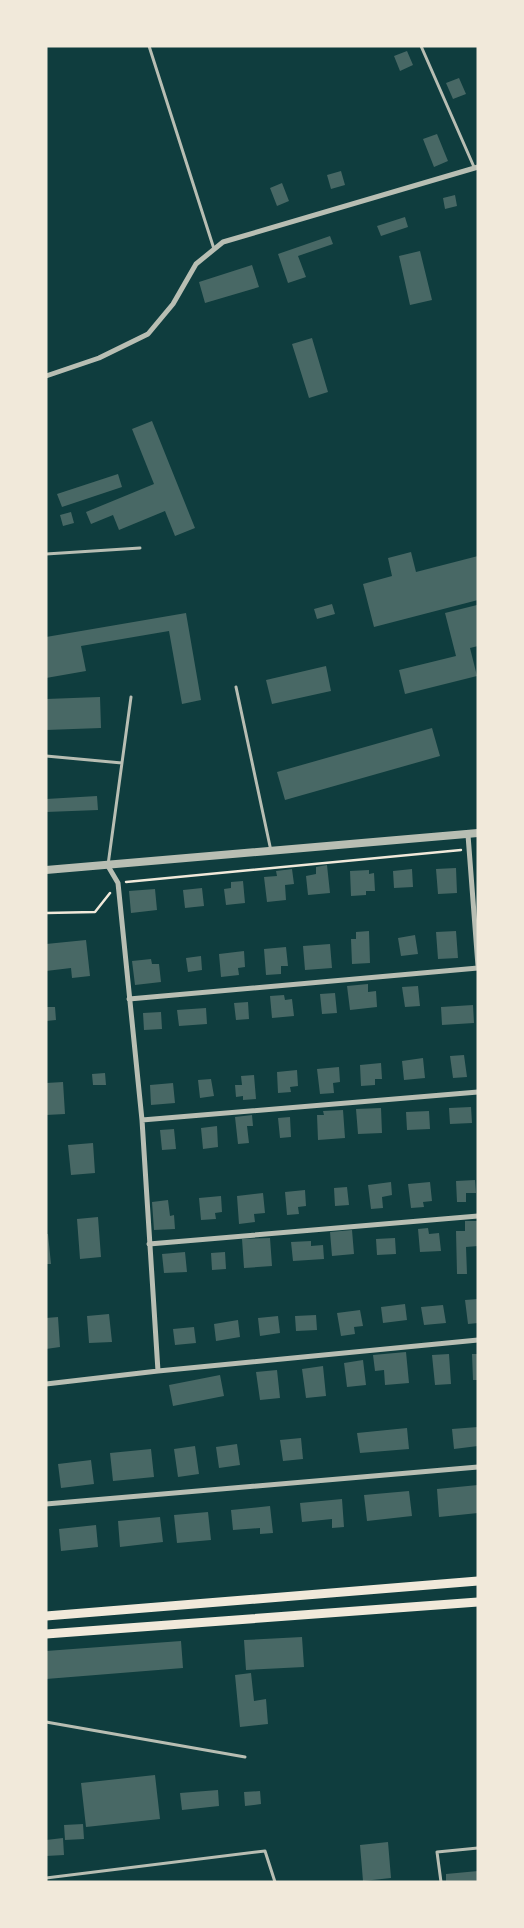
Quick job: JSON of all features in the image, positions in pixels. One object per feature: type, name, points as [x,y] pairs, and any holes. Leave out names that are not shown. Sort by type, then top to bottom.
[{"type":"main road","points":[[46,1616],[478,1581]]},
{"type":"main road","points":[[46,1634],[478,1602]]},
{"type":"street","points":[[46,376],[99,358],[148,334],[173,304],[196,264],[223,242],[476,167]]},
{"type":"street","points":[[46,870],[478,833]]},
{"type":"street","points":[[129,999],[478,967],[468,834]]},
{"type":"street","points":[[108,866],[118,883],[142,1120],[158,1371]]},
{"type":"street","points":[[142,1120],[478,1092]]},
{"type":"street","points":[[149,1244],[478,1216]]},
{"type":"street","points":[[46,1384],[158,1371],[478,1340]]},
{"type":"street","points":[[46,1504],[478,1467]]},
{"type":"lane","points":[[149,46],[214,249]]},
{"type":"lane","points":[[421,46],[476,167]]},
{"type":"lane","points":[[46,554],[140,548]]},
{"type":"lane","points":[[236,687],[271,852]]},
{"type":"lane","points":[[108,866],[131,697]]},
{"type":"lane","points":[[46,756],[122,763]]},
{"type":"lane","points":[[46,1722],[245,1757]]},
{"type":"lane","points":[[441,1882],[438,1852],[478,1848]]},
{"type":"lane","points":[[46,1878],[265,1850],[275,1882]]},
{"type":"path","points":[[46,913],[96,912],[118,883],[469,849]]},
{"type":"building","points":[[407,51],[413,65],[400,71],[394,56]]},
{"type":"building","points":[[459,78],[466,94],[453,99],[446,83]]},
{"type":"building","points":[[437,134],[448,161],[434,167],[423,139]]},
{"type":"building","points":[[341,171],[345,185],[331,189],[327,175]]},
{"type":"building","points":[[282,183],[289,201],[277,206],[270,188]]},
{"type":"building","points":[[455,195],[457,206],[445,209],[443,198]]},
{"type":"building","points":[[405,217],[408,227],[381,236],[377,226]]},
{"type":"building","points":[[330,236],[333,244],[298,256],[306,277],[288,283],[278,254]]},
{"type":"building","points":[[420,251],[432,300],[410,305],[399,256]]},
{"type":"building","points":[[252,265],[259,287],[205,303],[199,282]]},
{"type":"building","points":[[312,338],[328,392],[309,398],[292,344]]},
{"type":"building","points":[[152,421],[195,528],[175,536],[165,511],[119,530],[113,515],[91,524],[86,512],[154,484],[132,429]]},
{"type":"building","points":[[118,474],[122,487],[62,507],[57,494]]},
{"type":"building","points":[[71,512],[74,523],[63,526],[60,515]]},
{"type":"building","points":[[411,552],[416,572],[478,556],[478,600],[374,627],[363,584],[392,576],[388,558]]},
{"type":"building","points":[[332,604],[335,614],[317,619],[314,609]]},
{"type":"building","points":[[477,605],[478,646],[470,648],[477,676],[405,694],[399,670],[456,656],[445,613]]},
{"type":"building","points":[[186,613],[201,700],[182,704],[169,631],[81,646],[86,671],[46,678],[46,637]]},
{"type":"building","points":[[326,666],[331,691],[272,704],[266,680]]},
{"type":"building","points":[[100,697],[101,728],[46,730],[46,699]]},
{"type":"building","points":[[432,728],[440,756],[285,800],[277,772]]},
{"type":"building","points":[[97,796],[98,810],[46,812],[46,799]]},
{"type":"building","points":[[327,865],[330,893],[308,895],[306,876],[316,874],[316,867]]},
{"type":"building","points":[[456,868],[457,893],[438,894],[436,869]]},
{"type":"building","points":[[292,869],[294,884],[285,885],[286,900],[267,902],[264,877],[277,876],[276,871]]},
{"type":"building","points":[[412,869],[413,887],[394,888],[393,871]]},
{"type":"building","points":[[369,870],[369,874],[374,873],[375,891],[366,891],[366,895],[351,896],[350,871]]},
{"type":"building","points":[[243,881],[245,903],[226,905],[224,889],[231,888],[231,882]]},
{"type":"building","points":[[202,888],[204,906],[185,908],[183,890]]},
{"type":"building","points":[[155,889],[157,910],[131,913],[129,891]]},
{"type":"building","points":[[369,931],[370,963],[352,964],[351,939],[356,939],[356,932]]},
{"type":"building","points":[[456,931],[458,958],[438,959],[436,932]]},
{"type":"building","points":[[415,935],[418,954],[401,956],[398,938]]},
{"type":"building","points":[[86,940],[90,976],[72,978],[71,968],[46,971],[46,944]]},
{"type":"building","points":[[330,944],[332,968],[305,970],[303,946]]},
{"type":"building","points":[[286,947],[288,966],[281,966],[281,974],[266,975],[264,949]]},
{"type":"building","points":[[244,951],[245,967],[238,968],[239,975],[221,977],[219,954]]},
{"type":"building","points":[[201,956],[202,970],[188,972],[186,958]]},
{"type":"building","points":[[151,959],[152,964],[159,964],[161,982],[135,985],[132,961]]},
{"type":"building","points":[[368,984],[368,992],[376,991],[377,1007],[350,1010],[347,986]]},
{"type":"building","points":[[418,986],[420,1006],[405,1007],[402,987]]},
{"type":"building","points":[[335,993],[337,1013],[322,1014],[320,994]]},
{"type":"building","points":[[284,995],[285,1000],[292,999],[294,1016],[272,1018],[270,996]]},
{"type":"building","points":[[248,1002],[249,1019],[236,1020],[234,1003]]},
{"type":"building","points":[[473,1005],[474,1023],[442,1025],[441,1007]]},
{"type":"building","points":[[46,1007],[55,1007],[56,1020],[46,1021]]},
{"type":"building","points":[[206,1008],[207,1024],[179,1026],[177,1010]]},
{"type":"building","points":[[161,1012],[162,1029],[144,1030],[143,1013]]},
{"type":"building","points":[[464,1055],[467,1077],[453,1078],[450,1056]]},
{"type":"building","points":[[423,1058],[425,1078],[404,1080],[402,1061]]},
{"type":"building","points":[[381,1063],[382,1079],[375,1079],[375,1085],[361,1086],[360,1065]]},
{"type":"building","points":[[339,1067],[340,1082],[333,1083],[334,1093],[320,1094],[317,1069]]},
{"type":"building","points":[[297,1070],[298,1086],[290,1087],[291,1092],[278,1093],[277,1072]]},
{"type":"building","points":[[105,1073],[106,1085],[93,1085],[92,1074]]},
{"type":"building","points":[[254,1075],[256,1099],[243,1100],[243,1096],[236,1097],[235,1085],[242,1085],[241,1076]]},
{"type":"building","points":[[211,1079],[214,1096],[200,1098],[198,1080]]},
{"type":"building","points":[[63,1082],[65,1114],[46,1115],[46,1083]]},
{"type":"building","points":[[173,1083],[175,1103],[151,1105],[150,1085]]},
{"type":"building","points":[[471,1107],[472,1123],[450,1124],[449,1108]]},
{"type":"building","points":[[381,1108],[382,1133],[358,1134],[356,1109]]},
{"type":"building","points":[[343,1110],[345,1138],[318,1140],[317,1115],[324,1115],[323,1111]]},
{"type":"building","points":[[429,1111],[430,1129],[407,1130],[406,1112]]},
{"type":"building","points":[[252,1115],[253,1126],[247,1126],[249,1143],[238,1144],[235,1117]]},
{"type":"building","points":[[290,1117],[291,1137],[280,1138],[278,1118]]},
{"type":"building","points":[[217,1126],[218,1147],[203,1149],[201,1128]]},
{"type":"building","points":[[174,1129],[176,1149],[162,1150],[160,1130]]},
{"type":"building","points":[[93,1143],[95,1173],[71,1175],[68,1145]]},
{"type":"building","points":[[475,1180],[476,1193],[466,1193],[466,1202],[457,1202],[456,1181]]},
{"type":"building","points":[[391,1182],[392,1195],[382,1197],[383,1208],[371,1209],[368,1185]]},
{"type":"building","points":[[430,1182],[432,1201],[423,1202],[424,1207],[411,1208],[408,1184]]},
{"type":"building","points":[[347,1187],[349,1205],[335,1206],[334,1188]]},
{"type":"building","points":[[305,1190],[306,1206],[298,1207],[299,1214],[287,1215],[285,1192]]},
{"type":"building","points":[[263,1193],[265,1213],[254,1214],[255,1222],[239,1224],[237,1196]]},
{"type":"building","points":[[221,1196],[222,1212],[215,1213],[216,1219],[201,1220],[199,1198]]},
{"type":"building","points":[[168,1200],[170,1216],[174,1215],[175,1229],[154,1230],[152,1202]]},
{"type":"building","points":[[98,1217],[101,1257],[80,1259],[77,1219]]},
{"type":"building","points":[[465,1221],[478,1221],[478,1246],[466,1247],[467,1274],[457,1274],[456,1231],[465,1231]]},
{"type":"building","points":[[428,1228],[429,1234],[439,1233],[441,1251],[420,1252],[418,1229]]},
{"type":"building","points":[[352,1230],[354,1254],[332,1256],[330,1232]]},
{"type":"building","points":[[46,1234],[48,1234],[51,1264],[46,1264]]},
{"type":"building","points":[[270,1238],[272,1266],[244,1268],[242,1239]]},
{"type":"building","points":[[395,1238],[396,1254],[377,1255],[376,1239]]},
{"type":"building","points":[[311,1241],[311,1246],[323,1245],[324,1259],[293,1261],[291,1242]]},
{"type":"building","points":[[185,1252],[187,1272],[164,1273],[162,1254]]},
{"type":"building","points":[[225,1252],[226,1269],[212,1270],[211,1253]]},
{"type":"building","points":[[478,1299],[478,1323],[468,1324],[465,1300]]},
{"type":"building","points":[[405,1304],[407,1320],[383,1323],[381,1307]]},
{"type":"building","points":[[443,1305],[446,1323],[424,1325],[421,1307]]},
{"type":"building","points":[[360,1310],[363,1326],[354,1327],[355,1334],[341,1336],[337,1313]]},
{"type":"building","points":[[109,1314],[112,1342],[89,1343],[87,1316]]},
{"type":"building","points":[[316,1315],[317,1330],[296,1331],[295,1316]]},
{"type":"building","points":[[278,1316],[280,1333],[260,1336],[258,1318]]},
{"type":"building","points":[[58,1317],[60,1347],[46,1349],[46,1318]]},
{"type":"building","points":[[238,1320],[240,1337],[216,1341],[214,1324]]},
{"type":"building","points":[[194,1327],[196,1343],[175,1345],[173,1329]]},
{"type":"building","points":[[406,1352],[409,1383],[385,1385],[384,1370],[375,1371],[373,1355]]},
{"type":"building","points":[[449,1354],[451,1384],[435,1385],[432,1355]]},
{"type":"building","points":[[472,1354],[478,1354],[478,1380],[473,1380]]},
{"type":"building","points":[[363,1360],[366,1385],[347,1387],[344,1363]]},
{"type":"building","points":[[323,1366],[326,1396],[306,1398],[302,1369]]},
{"type":"building","points":[[277,1370],[280,1398],[260,1400],[256,1372]]},
{"type":"building","points":[[220,1375],[224,1396],[173,1406],[169,1385]]},
{"type":"building","points":[[478,1427],[478,1446],[454,1449],[452,1429]]},
{"type":"building","points":[[407,1428],[409,1449],[360,1453],[357,1433]]},
{"type":"building","points":[[301,1438],[303,1459],[283,1461],[280,1440]]},
{"type":"building","points":[[237,1444],[240,1465],[219,1468],[216,1447]]},
{"type":"building","points":[[195,1446],[199,1474],[178,1477],[174,1449]]},
{"type":"building","points":[[151,1449],[154,1477],[113,1481],[110,1453]]},
{"type":"building","points":[[91,1460],[94,1484],[61,1488],[58,1464]]},
{"type":"building","points":[[478,1485],[478,1513],[439,1517],[437,1489]]},
{"type":"building","points":[[409,1491],[412,1516],[367,1521],[364,1495]]},
{"type":"building","points":[[342,1499],[344,1527],[332,1528],[332,1519],[302,1522],[300,1503]]},
{"type":"building","points":[[270,1506],[273,1533],[260,1534],[260,1528],[233,1530],[231,1510]]},
{"type":"building","points":[[208,1512],[211,1540],[177,1543],[174,1515]]},
{"type":"building","points":[[160,1517],[163,1542],[120,1547],[118,1521]]},
{"type":"building","points":[[96,1525],[98,1547],[61,1551],[59,1529]]},
{"type":"building","points":[[302,1637],[304,1667],[246,1670],[244,1640]]},
{"type":"building","points":[[181,1641],[183,1668],[46,1679],[46,1651]]},
{"type":"building","points":[[251,1673],[254,1701],[266,1699],[268,1724],[240,1727],[235,1675]]},
{"type":"building","points":[[155,1775],[160,1819],[86,1827],[81,1783]]},
{"type":"building","points":[[218,1790],[219,1806],[182,1810],[180,1793]]},
{"type":"building","points":[[260,1791],[261,1804],[245,1806],[244,1792]]},
{"type":"building","points":[[83,1824],[84,1839],[65,1840],[64,1825]]},
{"type":"building","points":[[63,1838],[64,1855],[46,1856],[46,1840]]},
{"type":"building","points":[[388,1842],[391,1878],[363,1881],[360,1845]]},
{"type":"building","points":[[478,1871],[478,1882],[446,1882],[446,1874]]}]
